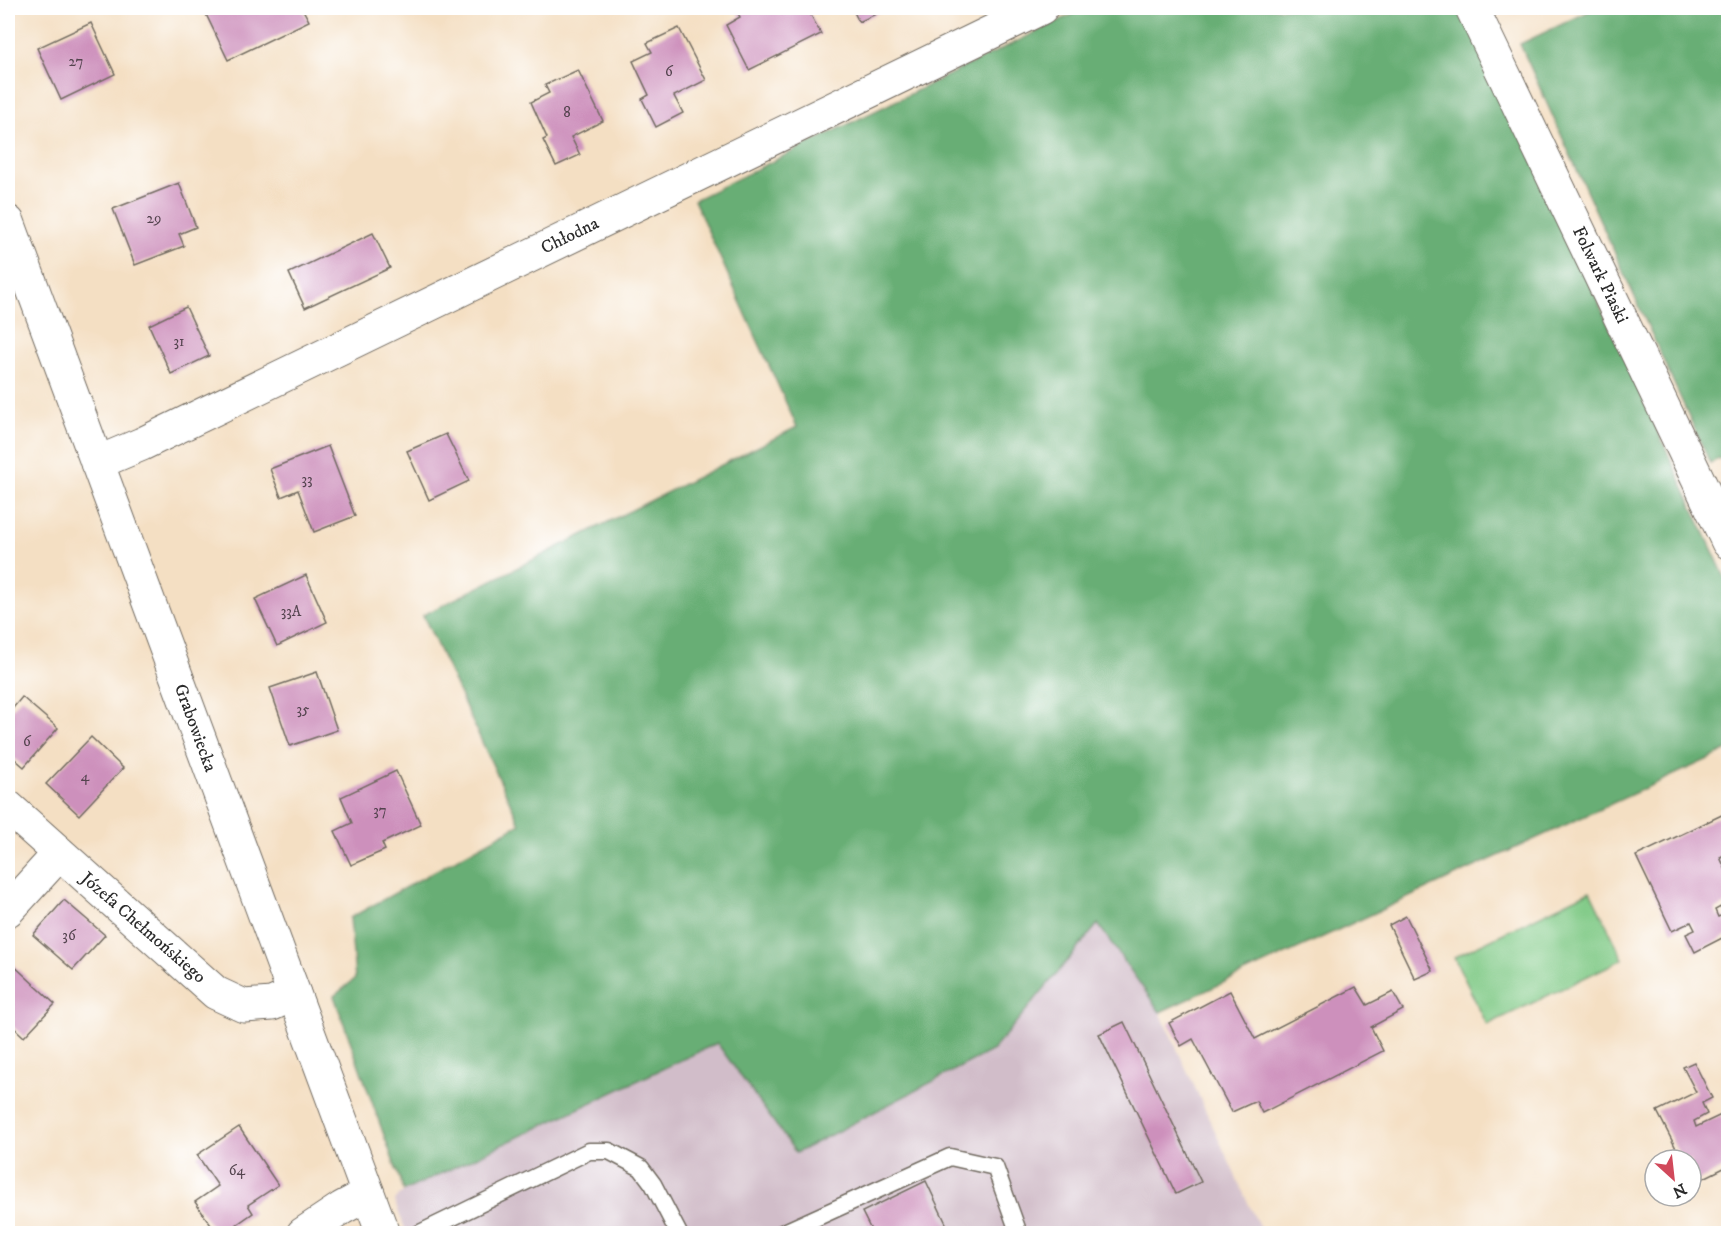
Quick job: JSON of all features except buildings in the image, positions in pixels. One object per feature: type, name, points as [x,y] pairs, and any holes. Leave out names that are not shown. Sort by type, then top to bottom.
[{"type":"street","name":"Chłodna","points":[[97,463],[153,439],[1041,8]]},
{"type":"street","name":"Folwark Piaski","points":[[1472,8],[1728,542]]},
{"type":"street","name":"Grabowiecka","points":[[8,222],[383,1233]]},
{"type":"street","name":"Józefa Chełmońskiego","points":[[8,807],[216,993],[244,1006],[272,1004],[294,994]]},
{"type":"street","points":[[8,910],[59,854]]},
{"type":"street","points":[[303,1233],[368,1194]]},
{"type":"lane","points":[[418,1233],[435,1227],[589,1151],[609,1151],[641,1168],[653,1184],[679,1233]]},
{"type":"lane","points":[[780,1233],[950,1157],[995,1167],[1019,1233]]},
{"type":"shaded area","points":[[1098,924],[1160,1012],[1262,1233],[407,1234],[394,1200],[404,1191],[717,1043],[795,1153],[993,1050]]},
{"type":"green space","points":[[1085,8],[1463,8],[1728,584],[1728,750],[1160,1012],[1098,924],[993,1050],[796,1153],[717,1043],[404,1191],[334,996],[355,979],[350,918],[520,824],[423,615],[797,427],[694,200]]},
{"type":"green space","points":[[1596,8],[1728,8],[1728,455],[1710,463],[1520,44]]},
{"type":"green space","points":[[1590,891],[1623,959],[1487,1025],[1454,957]]}]
